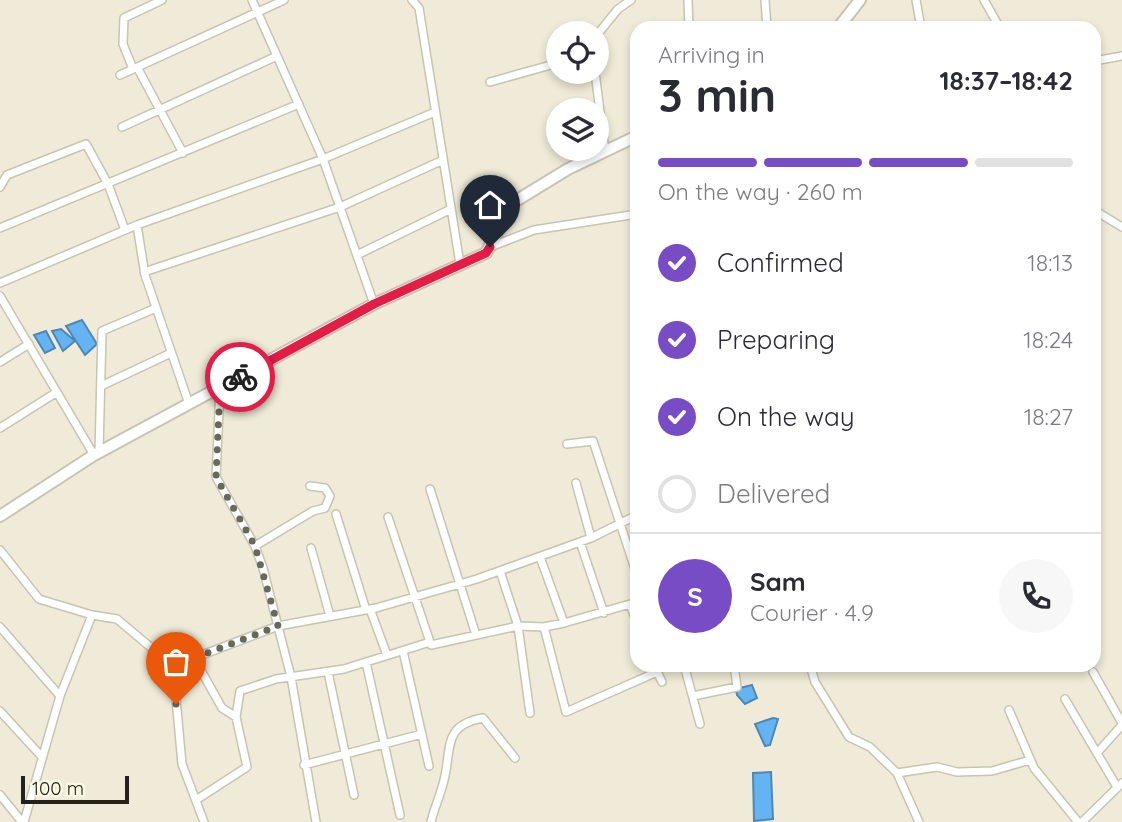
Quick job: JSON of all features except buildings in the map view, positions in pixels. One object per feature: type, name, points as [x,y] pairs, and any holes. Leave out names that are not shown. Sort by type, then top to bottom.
[{"type":"main road","points":[[844,21],[860,0]]},
{"type":"main road","points":[[609,149],[630,139]]},
{"type":"main road","points":[[0,516],[96,454],[374,304],[486,253],[514,202],[584,161]]},
{"type":"street","points":[[162,0],[124,18],[123,44],[183,153]]},
{"type":"street","points":[[252,0],[323,159],[374,304]]},
{"type":"street","points":[[120,75],[284,0]]},
{"type":"street","points":[[412,0],[419,8],[460,264]]},
{"type":"street","points":[[608,21],[618,9],[631,0]]},
{"type":"street","points":[[688,0],[689,21]]},
{"type":"street","points":[[765,0],[766,21]]},
{"type":"street","points":[[916,0],[920,21]]},
{"type":"street","points":[[984,0],[996,21]]},
{"type":"street","points":[[122,127],[277,56]]},
{"type":"street","points":[[1101,60],[1122,57]]},
{"type":"street","points":[[490,82],[546,66]]},
{"type":"street","points":[[0,228],[299,104]]},
{"type":"street","points":[[0,283],[137,225],[323,159],[435,112]]},
{"type":"street","points":[[0,187],[7,175],[86,144],[108,184],[125,230]]},
{"type":"street","points":[[144,272],[340,207],[443,160]]},
{"type":"street","points":[[357,255],[451,209]]},
{"type":"street","points":[[1101,214],[1122,227]]},
{"type":"street","points":[[490,247],[534,230],[630,215]]},
{"type":"street","points":[[137,225],[144,272],[189,404]]},
{"type":"street","points":[[1,300],[96,454]]},
{"type":"street","points":[[96,454],[102,331],[156,307]]},
{"type":"street","points":[[0,362],[29,344]]},
{"type":"street","points":[[101,386],[172,353]]},
{"type":"street","points":[[220,388],[216,477],[255,546],[291,677],[304,765],[316,822]]},
{"type":"street","points":[[0,428],[57,392]]},
{"type":"street","points":[[567,444],[593,441],[630,556]]},
{"type":"street","points":[[576,483],[591,538]]},
{"type":"street","points":[[255,546],[313,511],[325,508],[330,496],[325,488],[310,486]]},
{"type":"street","points":[[430,489],[476,635]]},
{"type":"street","points":[[336,514],[368,610],[387,656]]},
{"type":"street","points":[[388,517],[430,642],[434,646],[518,626],[544,627],[564,623],[630,604]]},
{"type":"street","points":[[173,666],[278,626],[368,610],[500,571],[591,538],[630,519]]},
{"type":"street","points":[[580,542],[604,613]]},
{"type":"street","points":[[311,548],[330,616]]},
{"type":"street","points":[[0,550],[39,599],[92,615],[117,619],[173,666],[182,764],[204,822]]},
{"type":"street","points":[[540,557],[564,623]]},
{"type":"street","points":[[500,571],[518,626],[530,713]]},
{"type":"street","points":[[23,822],[60,696],[92,615]]},
{"type":"street","points":[[0,627],[60,696]]},
{"type":"street","points":[[544,627],[566,712],[647,672]]},
{"type":"street","points":[[196,800],[247,767],[236,717],[236,702],[240,691],[291,677],[327,672],[366,662],[430,642]]},
{"type":"street","points":[[403,651],[429,766]]},
{"type":"street","points":[[194,658],[222,708],[236,717]]},
{"type":"street","points":[[366,662],[400,815]]},
{"type":"street","points":[[327,672],[354,795]]},
{"type":"street","points":[[657,672],[662,682]]},
{"type":"street","points":[[686,672],[700,724]]},
{"type":"street","points":[[693,696],[737,687],[735,672]]},
{"type":"street","points":[[812,672],[815,682],[849,737],[870,747],[897,773],[919,822]]},
{"type":"street","points":[[1093,672],[1122,724],[1097,753]]},
{"type":"street","points":[[1009,710],[1030,760],[1080,822],[1120,785],[1097,753],[1065,699]]},
{"type":"street","points":[[0,711],[42,757]]},
{"type":"street","points":[[431,822],[444,780],[451,736],[460,726],[483,718],[515,758]]},
{"type":"street","points":[[304,765],[422,734]]},
{"type":"street","points":[[897,773],[937,767],[957,772],[992,771],[1030,760]]},
{"type":"street","points":[[0,795],[23,822]]},
{"type":"water","points":[[82,320],[97,344],[85,355],[66,326]]},
{"type":"water","points":[[61,329],[75,341],[63,351],[52,331]]},
{"type":"water","points":[[46,331],[55,348],[45,353],[34,335]]},
{"type":"water","points":[[752,685],[757,698],[745,704],[737,695],[736,689]]},
{"type":"water","points":[[778,719],[770,745],[765,746],[755,724]]},
{"type":"water","points":[[771,772],[773,819],[754,821],[753,773]]},
{"type":"way so far","points":[[176,704],[173,666],[278,626],[255,546],[216,477],[220,388],[240,377]]},
{"type":"route","points":[[240,377],[374,304],[486,253],[490,247]]}]
